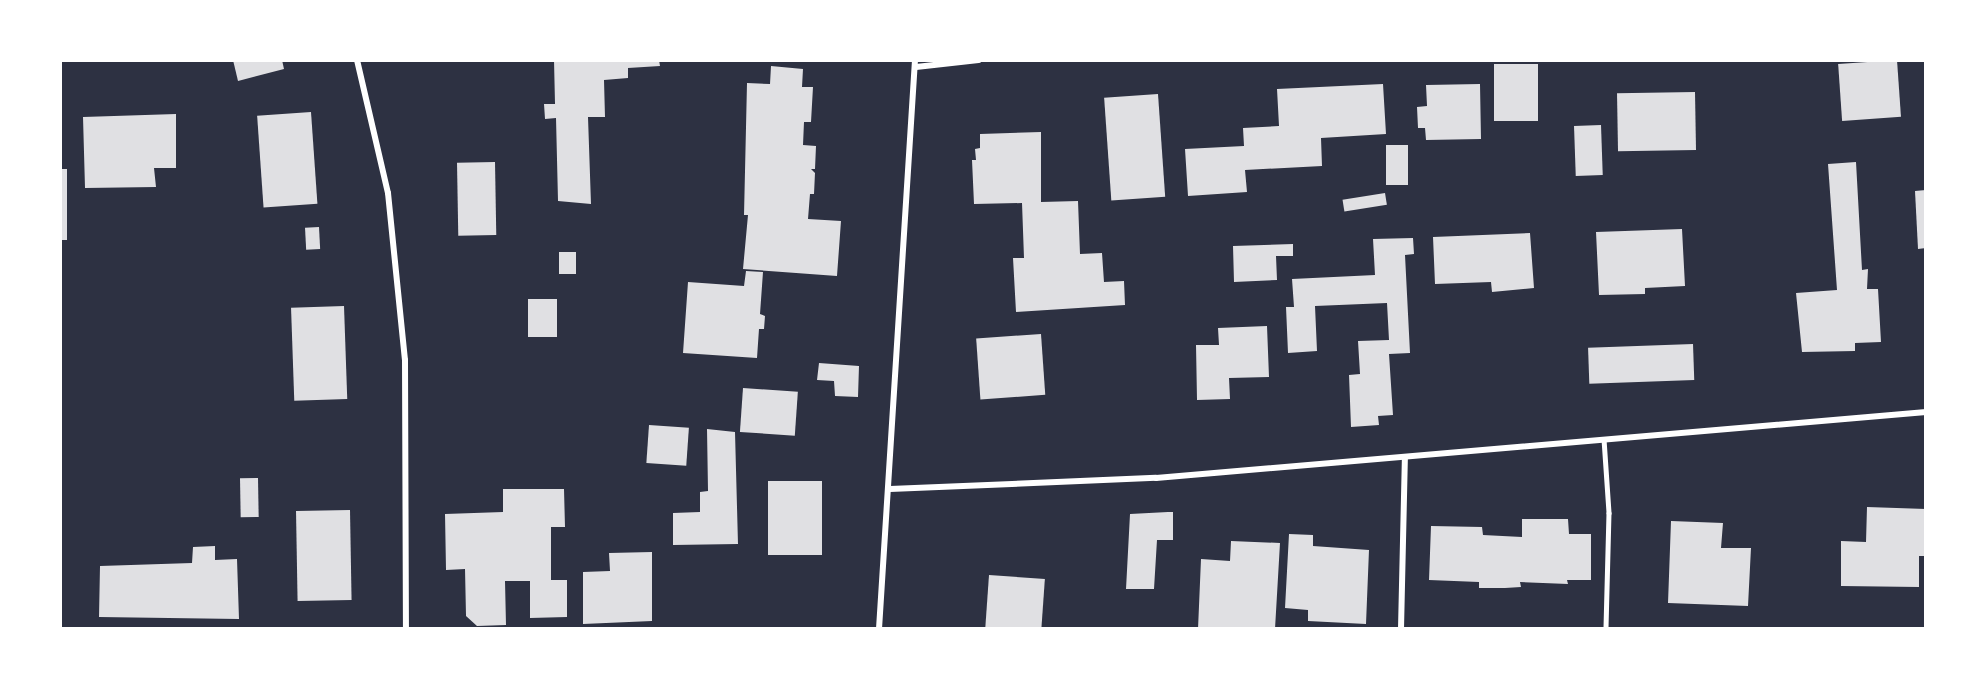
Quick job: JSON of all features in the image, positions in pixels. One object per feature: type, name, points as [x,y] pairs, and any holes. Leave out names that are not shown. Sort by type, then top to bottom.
[{"type":"street","points":[[357,60],[388,193],[405,360],[406,629]]},
{"type":"street","points":[[879,629],[890,489],[916,63],[979,60]]},
{"type":"street","points":[[890,489],[1156,477],[1926,412]]},
{"type":"street","points":[[1401,629],[1405,457]]},
{"type":"lane","points":[[1604,439],[1609,513],[1606,629]]},
{"type":"building","points":[[233,60],[282,60],[284,69],[238,81]]},
{"type":"building","points":[[554,60],[659,60],[660,66],[628,68],[628,78],[604,80],[605,117],[588,117],[591,204],[558,201],[556,118],[545,119],[544,104],[555,104]]},
{"type":"building","points":[[1897,60],[1901,117],[1842,121],[1838,64]]},
{"type":"building","points":[[1494,64],[1538,64],[1538,121],[1494,121]]},
{"type":"building","points":[[771,66],[803,69],[802,87],[813,87],[811,122],[804,122],[803,145],[816,146],[815,169],[811,169],[815,173],[814,194],[810,194],[808,219],[841,221],[837,276],[743,269],[748,215],[744,215],[747,83],[770,84]]},
{"type":"building","points":[[1383,84],[1386,134],[1321,138],[1322,166],[1245,170],[1247,192],[1188,196],[1185,149],[1244,146],[1243,128],[1279,126],[1277,89]]},
{"type":"building","points":[[1480,84],[1481,139],[1426,140],[1425,128],[1418,128],[1417,107],[1427,106],[1426,85]]},
{"type":"building","points":[[1695,92],[1696,150],[1618,151],[1617,93]]},
{"type":"building","points":[[1158,94],[1165,197],[1111,201],[1104,98]]},
{"type":"building","points":[[311,112],[317,204],[264,208],[257,116]]},
{"type":"building","points":[[176,114],[176,168],[154,168],[156,187],[85,188],[83,117]]},
{"type":"building","points":[[1601,125],[1603,175],[1576,176],[1574,126]]},
{"type":"building","points":[[1041,132],[1041,202],[1078,201],[1080,254],[1102,253],[1104,282],[1124,281],[1125,305],[1016,312],[1013,258],[1024,258],[1022,203],[974,204],[972,160],[976,160],[975,149],[980,148],[980,134]]},
{"type":"building","points":[[1386,145],[1408,145],[1408,185],[1386,185]]},
{"type":"building","points":[[495,162],[496,235],[458,236],[457,163]]},
{"type":"building","points":[[1856,162],[1862,270],[1868,269],[1867,289],[1878,289],[1881,342],[1855,343],[1855,351],[1802,352],[1796,293],[1837,290],[1828,164]]},
{"type":"building","points":[[60,169],[67,169],[67,240],[60,240]]},
{"type":"building","points":[[1926,190],[1926,248],[1918,249],[1915,191]]},
{"type":"building","points":[[1385,193],[1387,205],[1344,212],[1343,200]]},
{"type":"building","points":[[319,227],[320,249],[306,250],[305,228]]},
{"type":"building","points":[[1682,229],[1685,286],[1645,288],[1645,294],[1599,295],[1596,232]]},
{"type":"building","points":[[1530,233],[1534,288],[1492,292],[1491,282],[1435,284],[1433,237]]},
{"type":"building","points":[[1413,238],[1414,254],[1405,255],[1410,353],[1389,354],[1393,415],[1378,416],[1379,425],[1351,427],[1349,375],[1360,374],[1358,341],[1389,340],[1387,303],[1315,306],[1317,351],[1288,353],[1286,307],[1294,307],[1292,279],[1375,275],[1373,239]]},
{"type":"building","points":[[1293,244],[1293,256],[1276,256],[1277,280],[1234,282],[1233,246]]},
{"type":"building","points":[[559,252],[576,252],[576,274],[559,274]]},
{"type":"building","points":[[746,271],[763,272],[760,314],[765,316],[764,329],[759,329],[757,358],[683,353],[688,282],[744,286]]},
{"type":"building","points":[[528,299],[557,299],[557,337],[528,337]]},
{"type":"building","points":[[344,306],[347,399],[294,401],[291,308]]},
{"type":"building","points":[[1267,326],[1269,377],[1229,378],[1230,399],[1197,400],[1196,345],[1219,345],[1218,328]]},
{"type":"building","points":[[1041,334],[1045,395],[980,399],[976,339]]},
{"type":"building","points":[[1693,344],[1694,380],[1589,384],[1588,348]]},
{"type":"building","points":[[819,363],[859,366],[858,397],[835,396],[834,381],[817,380]]},
{"type":"building","points":[[743,388],[798,392],[795,436],[740,432]]},
{"type":"building","points":[[649,425],[689,428],[686,466],[646,463]]},
{"type":"building","points":[[707,429],[735,432],[738,544],[673,545],[673,513],[700,512],[700,492],[708,491]]},
{"type":"building","points":[[240,478],[258,478],[259,517],[241,517]]},
{"type":"building","points":[[768,481],[822,481],[822,555],[768,555]]},
{"type":"building","points":[[503,489],[564,489],[565,527],[551,527],[551,580],[567,580],[567,617],[530,618],[530,581],[505,581],[506,625],[477,626],[466,616],[465,569],[446,570],[445,514],[503,512]]},
{"type":"building","points":[[1867,507],[1926,509],[1926,556],[1919,556],[1919,587],[1841,586],[1841,541],[1866,542]]},
{"type":"building","points":[[350,510],[352,600],[298,601],[296,511]]},
{"type":"building","points":[[1173,512],[1173,540],[1157,540],[1154,589],[1126,589],[1130,514]]},
{"type":"building","points":[[1522,519],[1568,519],[1569,534],[1591,534],[1591,580],[1567,580],[1568,584],[1520,582],[1521,587],[1479,588],[1479,582],[1429,580],[1431,526],[1482,527],[1483,535],[1522,537]]},
{"type":"building","points":[[1671,521],[1723,523],[1721,548],[1751,548],[1748,606],[1668,603]]},
{"type":"building","points":[[1289,534],[1313,535],[1313,546],[1369,550],[1366,624],[1308,621],[1308,610],[1285,608]]},
{"type":"building","points":[[1231,541],[1280,543],[1275,629],[1198,629],[1201,559],[1230,561]]},
{"type":"building","points":[[215,546],[215,560],[237,559],[239,619],[99,617],[100,566],[192,563],[193,547]]},
{"type":"building","points":[[652,552],[652,621],[583,624],[583,572],[610,571],[609,553]]},
{"type":"building","points":[[989,575],[1045,579],[1041,629],[985,629]]}]
